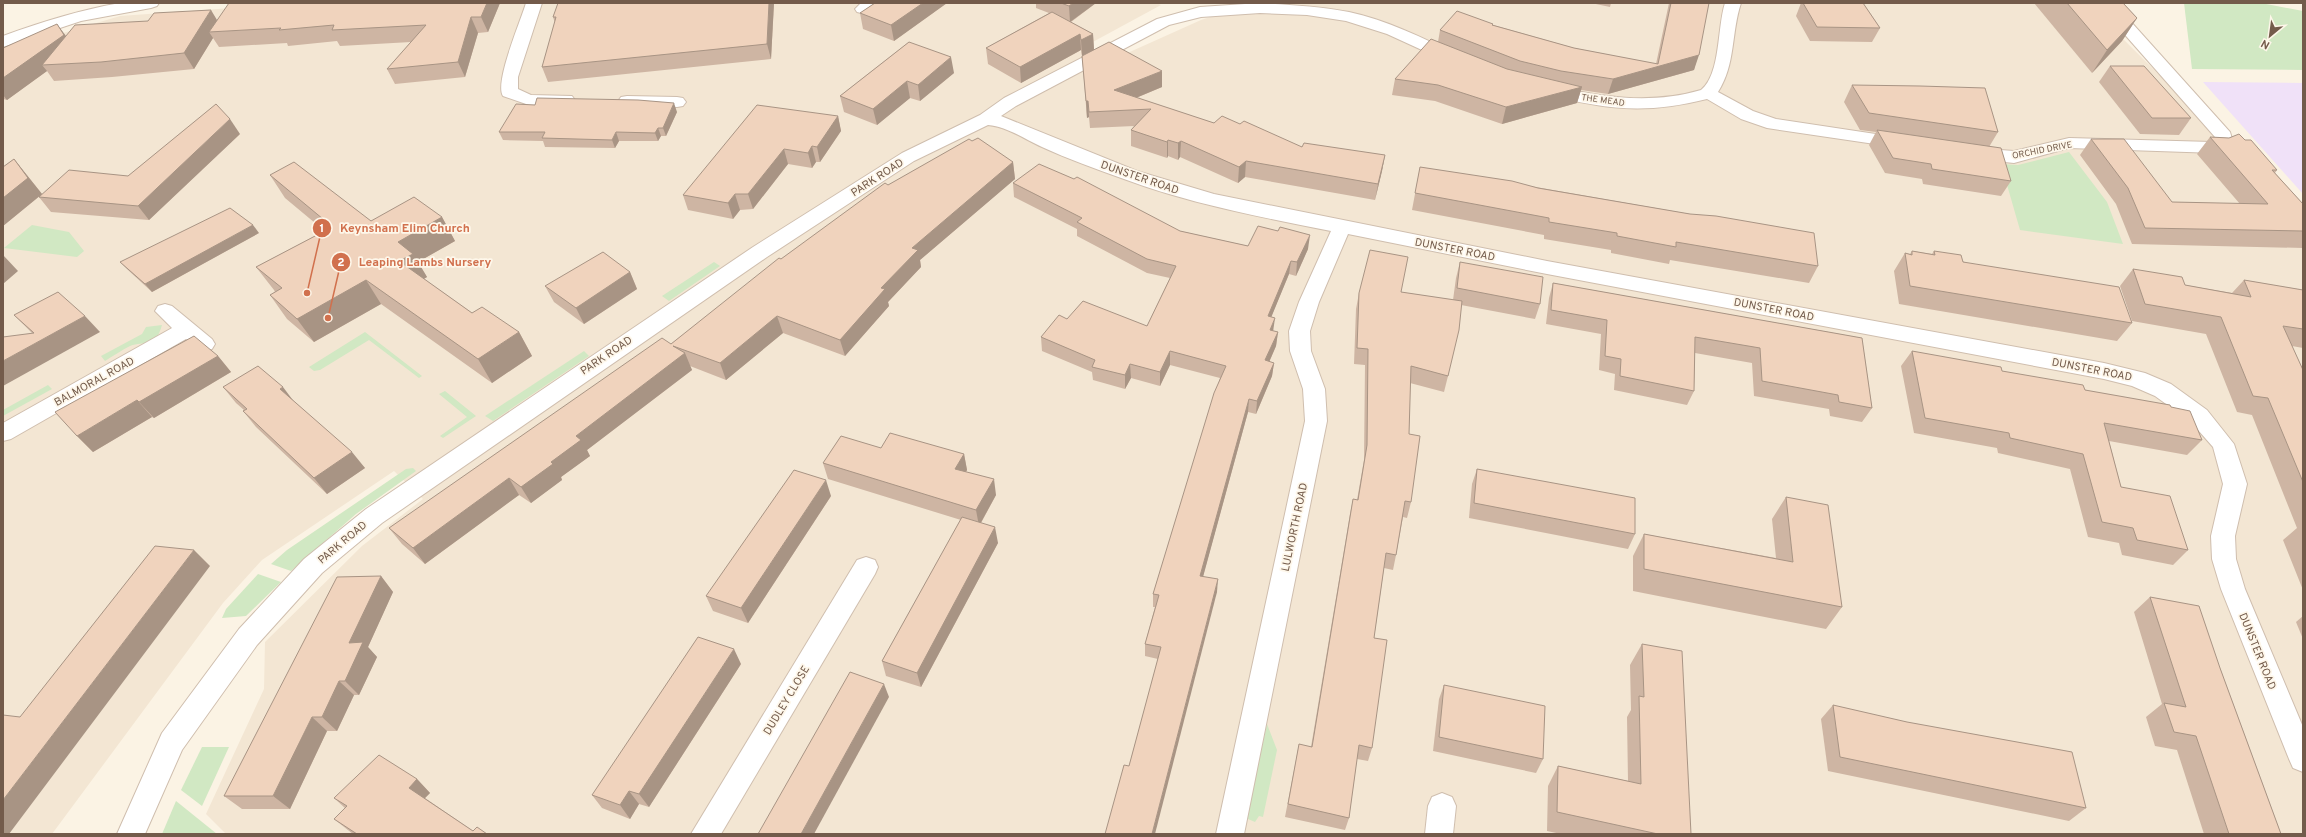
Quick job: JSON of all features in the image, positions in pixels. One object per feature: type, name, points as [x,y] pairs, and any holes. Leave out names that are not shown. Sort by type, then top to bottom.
[{"type":"street","points":[[3,42],[25,33],[77,18],[131,5],[151,3]]},
{"type":"street","points":[[534,3],[510,77],[510,92],[529,100],[584,100]]},
{"type":"street","points":[[1733,3],[1728,14],[1719,77],[1708,93],[1747,115],[1773,124],[1919,146]]},
{"type":"street","name":"ORCHID DRIVE","points":[[1958,152],[2014,157],[2069,143],[2167,148],[2216,148],[2224,142],[2224,136],[2105,3]]},
{"type":"street","name":"PARK ROAD","points":[[131,834],[172,742],[248,637],[314,566],[374,516],[692,297],[908,157],[986,119],[1010,102],[1163,22],[1200,12],[1260,8],[1307,10],[1349,17],[1393,31],[1428,48],[1465,62]]},
{"type":"street","name":"THE MEAD","points":[[1531,86],[1568,95],[1627,104],[1652,105],[1675,103],[1708,93]]},
{"type":"street","points":[[615,101],[677,102]]},
{"type":"street","name":"DUNSTER ROAD","points":[[986,119],[1006,122],[1033,137],[1107,166],[1195,196],[1342,227],[2104,371],[2138,379],[2162,390],[2199,416],[2223,444],[2235,484],[2223,536],[2224,559],[2233,589],[2303,759]]},
{"type":"street","name":"LULWORTH ROAD","points":[[1230,834],[1316,421],[1316,399],[1311,379],[1302,357],[1298,339],[1302,318],[1342,227]]},
{"type":"street","points":[[165,311],[186,330],[205,344]]},
{"type":"street","name":"BALMORAL ROAD","points":[[3,432],[186,330]]},
{"type":"street","name":"DUDLEY CLOSE","points":[[705,834],[866,567]]},
{"type":"street","points":[[1439,834],[1442,806]]},
{"type":"shaded area","points":[[300,3],[1156,3],[1161,5],[1078,50],[1103,64],[1201,20],[1252,3],[2091,3],[2109,25],[2303,218],[2303,834],[226,834],[206,814],[264,689],[265,642],[362,546],[423,499],[394,471],[262,560],[223,603],[52,834],[3,834],[3,54],[33,42],[120,16]]},
{"type":"shaded area","points":[[2203,82],[2303,83],[2303,194]]},
{"type":"green space","points":[[2184,3],[2261,3],[2303,11],[2303,70],[2192,69]]},
{"type":"green space","points":[[2069,152],[2107,202],[2123,244],[2020,230],[2001,164],[2018,165]]},
{"type":"green space","points":[[32,225],[69,232],[84,251],[77,257],[4,248]]},
{"type":"green space","points":[[714,262],[720,266],[669,301],[662,296]]},
{"type":"green space","points":[[162,325],[159,333],[153,341],[130,346],[105,361],[101,356],[142,334],[146,327]]},
{"type":"green space","points":[[365,332],[422,376],[419,378],[369,340],[320,370],[314,371],[309,367]]},
{"type":"green space","points":[[584,351],[589,356],[493,421],[485,416]]},
{"type":"green space","points":[[48,385],[52,389],[3,416],[3,410]]},
{"type":"green space","points":[[445,391],[476,416],[443,438],[440,436],[467,417],[439,394]]},
{"type":"green space","points":[[413,468],[416,471],[356,514],[291,571],[271,564],[287,550],[406,469]]},
{"type":"green space","points":[[258,574],[281,582],[246,616],[222,618],[226,609]]},
{"type":"green space","points":[[1267,724],[1277,750],[1263,817],[1259,816],[1255,822],[1248,819],[1247,815]]},
{"type":"green space","points":[[202,747],[229,747],[202,806],[181,790]]},
{"type":"green space","points":[[176,801],[217,834],[162,834]]},
{"type":"building","points":[[229,3],[487,3],[481,17],[471,17],[458,62],[387,69],[426,25],[332,30],[334,25],[279,30],[281,28],[209,32]]},
{"type":"building","points":[[558,3],[769,3],[767,44],[542,67],[556,17],[553,17]]},
{"type":"building","points":[[875,3],[923,3],[891,25],[860,13]]},
{"type":"building","points":[[1061,3],[1073,3],[1069,6]]},
{"type":"building","points":[[1671,3],[1709,3],[1699,55],[1613,79],[1561,71],[1520,61],[1440,30],[1457,11],[1493,24],[1492,25],[1574,48],[1658,64]]},
{"type":"building","points":[[1803,3],[1863,3],[1880,28],[1817,27]]},
{"type":"building","points":[[2067,3],[2123,3],[2137,18],[2107,50]]},
{"type":"building","points":[[211,10],[184,53],[101,62],[42,65],[75,25],[148,21],[154,13]]},
{"type":"building","points":[[1052,12],[1093,34],[1081,40],[1080,34],[1020,67],[986,48]]},
{"type":"building","points":[[57,24],[64,35],[3,78],[3,48]]},
{"type":"building","points":[[1431,39],[1507,69],[1582,87],[1506,107],[1438,85],[1395,79]]},
{"type":"building","points":[[909,42],[951,57],[918,85],[907,81],[873,109],[840,96]]},
{"type":"building","points":[[1109,42],[1162,71],[1114,90],[1214,123],[1222,116],[1240,124],[1244,121],[1302,147],[1304,143],[1385,155],[1378,184],[1246,161],[1239,167],[1181,141],[1178,143],[1168,140],[1167,142],[1131,130],[1151,109],[1089,112],[1088,101],[1086,101],[1082,56]]},
{"type":"building","points":[[2110,66],[2144,66],[2191,118],[2152,118]]},
{"type":"building","points":[[1852,85],[1985,88],[1998,132],[1869,113]]},
{"type":"building","points":[[537,98],[638,100],[674,103],[663,128],[658,128],[655,133],[616,132],[612,140],[542,138],[545,132],[499,132],[516,104],[535,105]]},
{"type":"building","points":[[216,104],[230,119],[138,206],[39,197],[69,170],[128,176]]},
{"type":"building","points":[[757,105],[838,116],[817,147],[812,146],[808,153],[784,149],[748,194],[735,194],[728,203],[683,195]]},
{"type":"building","points":[[1877,130],[2001,148],[2011,181],[1932,169],[1931,164],[1893,158]]},
{"type":"building","points":[[2239,134],[2245,140],[2251,140],[2277,170],[2272,170],[2303,204],[2303,231],[2145,228],[2128,188],[2091,139],[2124,139],[2172,202],[2268,204],[2210,137],[2229,138]]},
{"type":"building","points":[[978,138],[1013,162],[912,248],[918,250],[881,288],[885,289],[840,340],[777,316],[720,363],[673,346],[685,353],[576,436],[581,440],[551,462],[553,464],[521,487],[509,478],[413,548],[389,528],[662,338],[671,344],[779,258],[781,259],[885,183],[888,185],[969,139],[972,141]]},
{"type":"building","points":[[14,159],[28,178],[3,198],[3,167]]},
{"type":"building","points":[[294,162],[371,221],[414,197],[442,217],[398,242],[413,254],[399,261],[472,313],[482,307],[519,332],[478,359],[366,280],[297,319],[270,295],[282,288],[256,267],[317,235],[313,232],[329,224],[270,175]]},
{"type":"building","points":[[1039,164],[1074,179],[1077,177],[1180,231],[1248,246],[1258,226],[1278,231],[1280,227],[1310,235],[1297,262],[1291,261],[1268,316],[1275,318],[1270,330],[1278,332],[1265,360],[1274,363],[1257,401],[1249,399],[1200,576],[1218,579],[1152,834],[1105,834],[1124,765],[1129,766],[1161,647],[1145,644],[1159,595],[1153,594],[1214,393],[1226,366],[1170,351],[1160,372],[1130,364],[1125,375],[1092,367],[1095,360],[1041,337],[1059,315],[1067,319],[1083,301],[1147,326],[1176,266],[1147,259],[1077,222],[1082,218],[1013,183]]},
{"type":"building","points":[[1420,167],[1512,181],[1538,188],[1690,214],[1716,216],[1814,233],[1818,266],[1676,242],[1676,247],[1617,236],[1617,233],[1549,222],[1549,218],[1415,193]]},
{"type":"building","points":[[230,208],[253,225],[145,284],[120,262]]},
{"type":"building","points":[[1370,250],[1408,257],[1401,292],[1462,301],[1459,330],[1448,376],[1411,366],[1409,434],[1420,436],[1411,502],[1405,501],[1396,555],[1386,553],[1374,638],[1387,640],[1372,748],[1359,745],[1349,818],[1288,804],[1299,744],[1312,747],[1353,499],[1358,500],[1367,445],[1368,349],[1357,348],[1359,293]]},
{"type":"building","points":[[1912,251],[1935,255],[1934,251],[1961,255],[1963,262],[2119,287],[2132,323],[1910,286],[1905,253],[1912,255]]},
{"type":"building","points":[[603,252],[630,272],[576,308],[545,286]]},
{"type":"building","points":[[1460,262],[1543,277],[1540,304],[1457,288]]},
{"type":"building","points":[[2133,269],[2182,277],[2185,285],[2251,297],[2244,280],[2303,290],[2303,329],[2283,326],[2303,370],[2303,482],[2268,398],[2253,396],[2221,317],[2145,304]]},
{"type":"building","points":[[1553,283],[1862,338],[1872,408],[1839,402],[1838,395],[1762,381],[1760,348],[1695,337],[1694,391],[1620,376],[1621,359],[1605,356],[1607,320],[1551,310]]},
{"type":"building","points":[[58,292],[85,316],[3,361],[3,337],[34,333],[14,315]]},
{"type":"building","points":[[194,336],[218,356],[139,402],[137,400],[77,436],[55,412]]},
{"type":"building","points":[[1912,351],[2001,367],[2002,371],[2083,385],[2085,390],[2170,405],[2171,407],[2190,411],[2202,440],[2104,423],[2121,487],[2170,496],[2188,550],[2137,540],[2133,528],[2102,522],[2083,454],[2010,438],[2009,433],[1925,418]]},
{"type":"building","points":[[258,366],[283,387],[280,389],[352,452],[314,478],[243,411],[247,409],[223,387]]},
{"type":"building","points":[[890,433],[964,454],[955,469],[994,479],[976,510],[823,463],[841,436],[881,448]]},
{"type":"building","points":[[1477,469],[1635,498],[1635,534],[1474,503]]},
{"type":"building","points":[[794,470],[826,480],[741,608],[706,596]]},
{"type":"building","points":[[1786,497],[1828,505],[1842,607],[1644,569],[1644,534],[1793,562]]},
{"type":"building","points":[[962,517],[995,527],[917,673],[882,661]]},
{"type":"building","points":[[155,546],[194,550],[3,800],[3,715],[20,717]]},
{"type":"building","points":[[381,576],[349,643],[363,642],[345,681],[339,681],[322,717],[312,717],[273,796],[224,796],[337,577]]},
{"type":"building","points":[[2150,597],[2199,606],[2220,668],[2281,834],[2229,834],[2196,736],[2174,732],[2164,703],[2186,707]]},
{"type":"building","points":[[698,637],[734,649],[639,794],[629,791],[620,805],[592,795]]},
{"type":"building","points":[[1642,644],[1682,651],[1691,834],[1658,834],[1557,812],[1558,766],[1641,784],[1639,696],[1644,697]]},
{"type":"building","points":[[850,672],[884,684],[801,834],[758,834]]},
{"type":"building","points":[[1444,685],[1545,706],[1543,759],[1439,737]]},
{"type":"building","points":[[1833,705],[1907,722],[2072,752],[2086,808],[1840,757]]},
{"type":"building","points":[[379,755],[417,779],[409,788],[473,831],[477,827],[487,834],[357,834],[334,819],[347,806],[334,798]]},
{"type":"place","name":"Keynsham Elim Church","points":[[307,293]]},
{"type":"place","name":"Leaping Lambs Nursery","points":[[328,318]]}]
